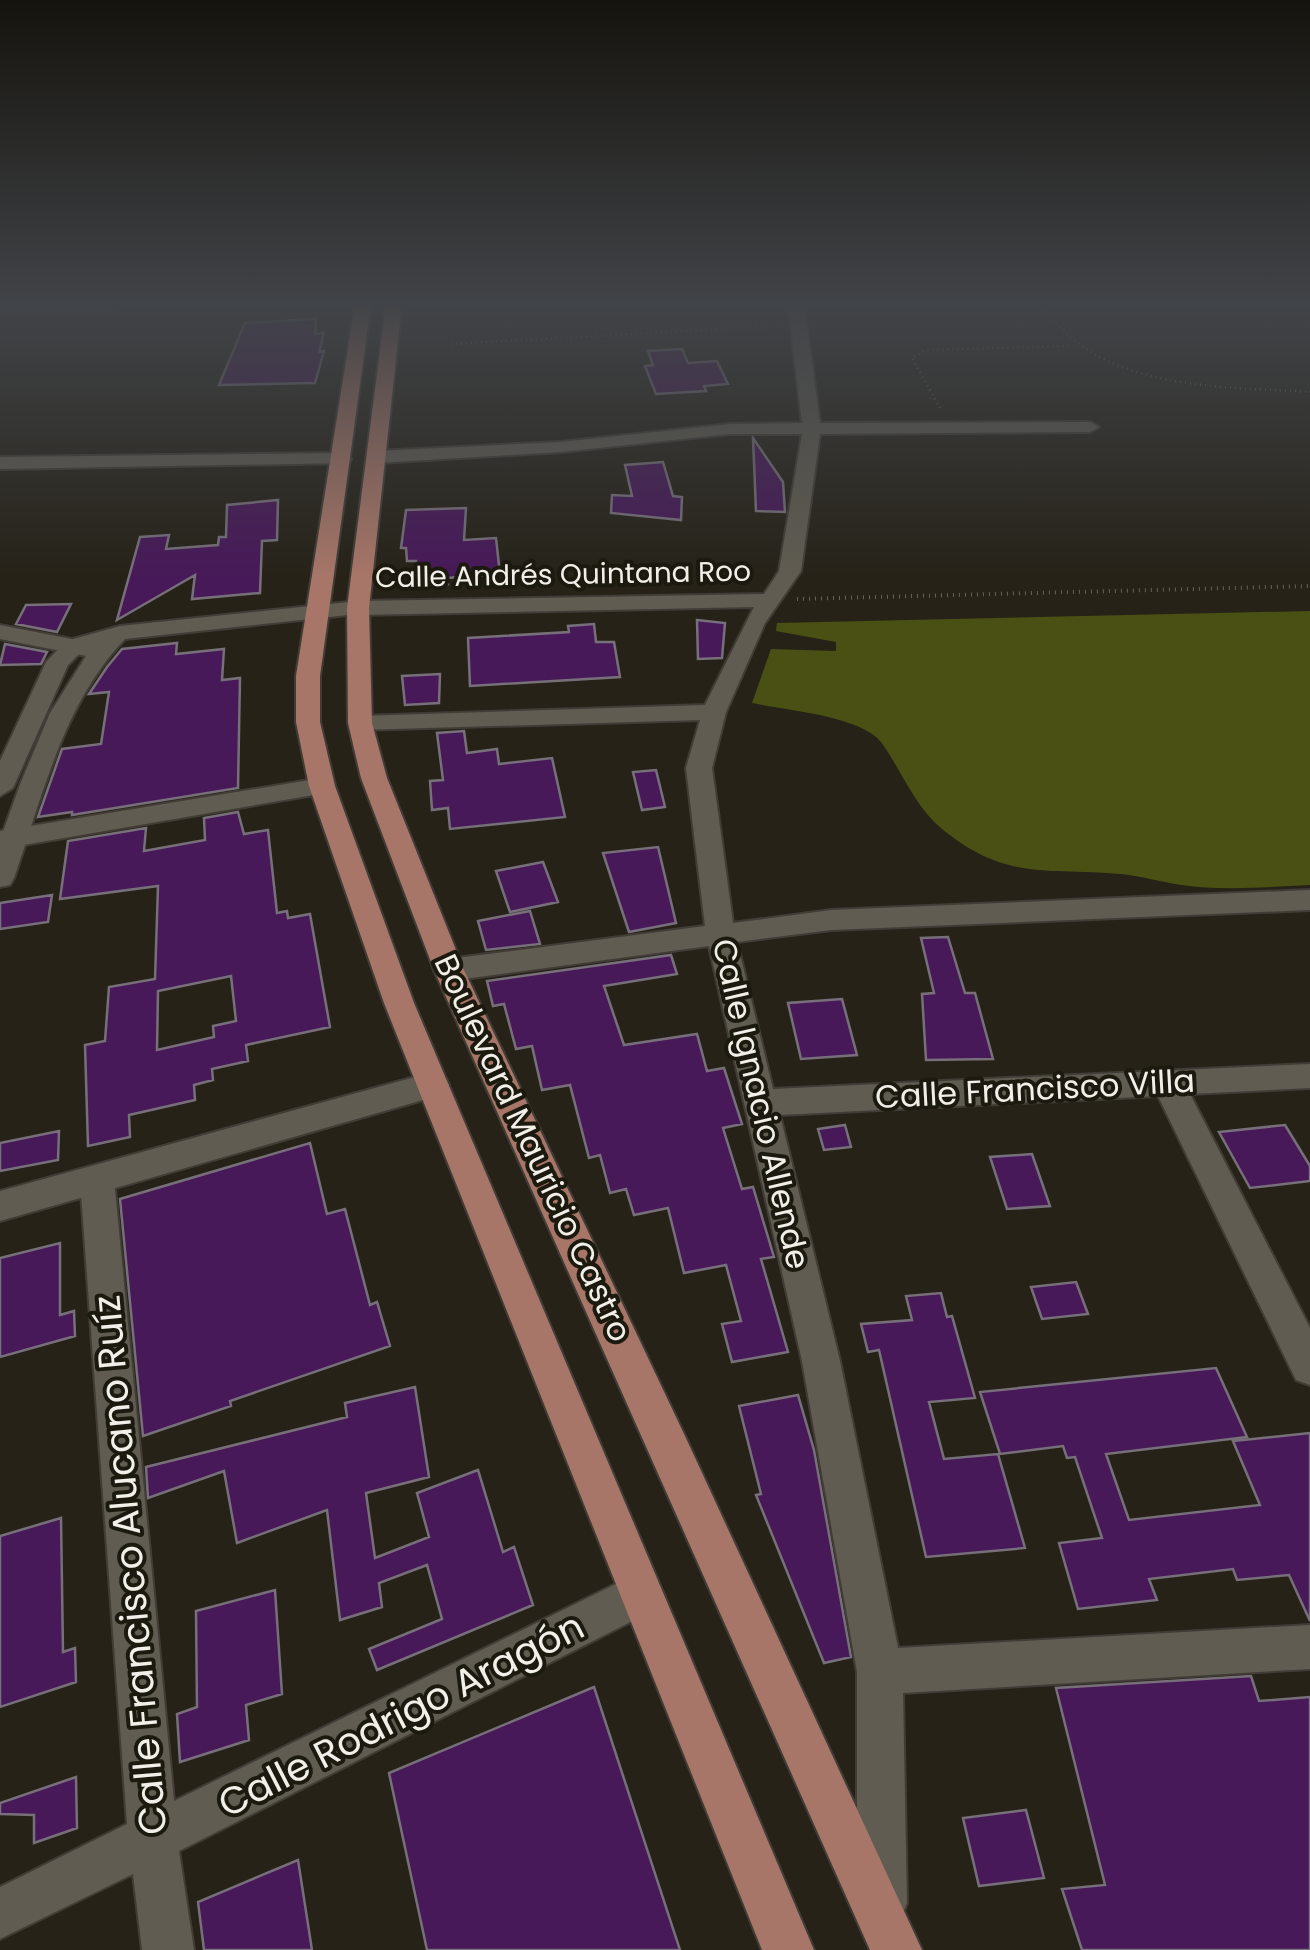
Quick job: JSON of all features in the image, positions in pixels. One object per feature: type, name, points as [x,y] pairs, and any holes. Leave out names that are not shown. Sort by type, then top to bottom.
[{"type":"main road","name":"Boulevard Mauricio Castro","points":[[351,395],[308,676],[308,722],[322,786],[399,1003],[788,1950]]},
{"type":"main road","name":"Boulevard Mauricio Castro","points":[[384,395],[358,608],[360,723],[374,778],[449,970],[671,1450],[889,1936]]},
{"type":"street","name":"Calle Ignacio Allende","points":[[808,395],[812,429],[790,570],[754,624],[714,712],[699,768],[720,932],[822,1361],[880,1672],[889,1936]]},
{"type":"street","points":[[377,457],[561,447],[730,429],[1090,427]]},
{"type":"street","points":[[0,463],[342,458]]},
{"type":"street","name":"Calle Andrés Quintana Roo","points":[[85,648],[120,633],[316,610],[769,600]]},
{"type":"street","points":[[0,632],[85,648]]},
{"type":"street","points":[[0,788],[58,662],[85,648]]},
{"type":"street","points":[[0,878],[8,839],[57,726],[85,648]]},
{"type":"street","points":[[360,723],[714,712]]},
{"type":"street","points":[[8,839],[322,786]]},
{"type":"street","points":[[449,970],[831,920],[1310,900]]},
{"type":"street","name":"Calle Francisco Villa","points":[[760,1102],[1310,1076]]},
{"type":"street","points":[[1167,1082],[1310,1367]]},
{"type":"street","points":[[0,1206],[433,1085]]},
{"type":"street","name":"Calle Francisco Alucano Ruíz","points":[[97,1179],[153,1840],[168,1950]]},
{"type":"street","name":"Calle Rodrigo Aragón","points":[[0,1914],[641,1594]]},
{"type":"street","points":[[880,1672],[1310,1647]]},
{"type":"path","points":[[933,395],[951,428]]},
{"type":"path","points":[[769,600],[1310,586]]},
{"type":"green space","points":[[1310,611],[1310,885],[1197,887],[1121,874],[1008,865],[965,846],[932,820],[881,742],[871,733],[840,720],[752,703],[771,649],[836,651],[836,642],[776,631],[777,623]]},
{"type":"building","points":[[753,438],[783,482],[785,512],[756,511]]},
{"type":"building","points":[[663,462],[673,496],[682,497],[681,520],[611,513],[612,495],[632,496],[625,465]]},
{"type":"building","points":[[278,500],[277,540],[262,541],[260,593],[192,599],[195,575],[117,620],[140,537],[169,535],[166,549],[218,545],[219,537],[226,537],[227,505]]},
{"type":"building","points":[[466,508],[464,540],[496,538],[500,574],[447,578],[448,584],[417,586],[416,561],[407,561],[406,548],[401,548],[406,510]]},
{"type":"building","points":[[71,604],[57,632],[16,624],[26,605]]},
{"type":"building","points":[[697,620],[725,623],[722,658],[698,659]]},
{"type":"building","points":[[594,624],[596,642],[614,642],[620,677],[470,686],[468,638],[569,632],[568,626]]},
{"type":"building","points":[[177,643],[176,654],[224,649],[222,680],[240,678],[238,788],[38,817],[62,749],[101,744],[109,692],[89,694],[107,667],[122,649]]},
{"type":"building","points":[[5,644],[47,652],[41,664],[0,665]]},
{"type":"building","points":[[440,674],[439,703],[405,705],[402,676]]},
{"type":"building","points":[[464,731],[467,753],[497,749],[499,764],[552,758],[565,817],[450,829],[448,808],[432,810],[430,781],[443,780],[437,733]]},
{"type":"building","points":[[656,770],[665,807],[642,810],[633,772]]},
{"type":"building","points":[[238,812],[244,834],[268,830],[277,913],[287,911],[288,918],[310,914],[330,1027],[246,1045],[248,1061],[212,1069],[213,1080],[194,1085],[195,1100],[129,1115],[130,1137],[88,1146],[85,1045],[105,1041],[109,987],[155,979],[158,886],[60,899],[68,841],[146,828],[144,851],[205,840],[204,818]],"holes":[[[231,976],[236,1021],[213,1026],[214,1037],[157,1050],[158,991]]]},
{"type":"building","points":[[658,847],[676,923],[629,932],[603,853]]},
{"type":"building","points":[[543,862],[558,902],[510,912],[496,871]]},
{"type":"building","points":[[52,895],[48,922],[0,929],[0,903]]},
{"type":"building","points":[[530,911],[540,944],[486,950],[478,921]]},
{"type":"building","points":[[948,937],[965,993],[975,993],[993,1059],[926,1060],[922,994],[934,993],[921,938]]},
{"type":"building","points":[[671,955],[677,974],[604,986],[624,1045],[697,1034],[707,1071],[724,1068],[742,1124],[723,1128],[742,1189],[753,1187],[774,1257],[761,1259],[788,1352],[732,1362],[722,1324],[741,1321],[726,1265],[684,1273],[668,1208],[634,1215],[626,1189],[610,1193],[600,1155],[589,1158],[570,1085],[542,1090],[532,1046],[516,1049],[504,1004],[493,1006],[487,981]]},
{"type":"building","points":[[842,999],[857,1055],[801,1059],[788,1003]]},
{"type":"building","points":[[845,1125],[851,1147],[824,1150],[818,1129]]},
{"type":"building","points":[[1285,1125],[1310,1166],[1310,1181],[1250,1188],[1219,1132]]},
{"type":"building","points":[[59,1131],[58,1160],[0,1171],[0,1143]]},
{"type":"building","points":[[310,1143],[327,1214],[345,1209],[370,1305],[377,1302],[390,1346],[230,1401],[231,1406],[143,1436],[120,1199]]},
{"type":"building","points":[[1032,1154],[1050,1206],[1007,1209],[990,1157]]},
{"type":"building","points":[[60,1243],[60,1315],[74,1311],[75,1336],[0,1357],[0,1258]]},
{"type":"building","points":[[1076,1282],[1088,1314],[1042,1319],[1031,1287]]},
{"type":"building","points":[[941,1293],[947,1317],[952,1316],[975,1398],[929,1402],[944,1459],[998,1454],[1025,1548],[926,1557],[879,1350],[868,1352],[861,1324],[912,1320],[906,1296]]},
{"type":"building","points":[[1216,1368],[1247,1437],[1106,1454],[1129,1520],[1260,1505],[1233,1441],[1310,1433],[1310,1621],[1289,1575],[1237,1580],[1233,1569],[1149,1579],[1157,1600],[1078,1609],[1059,1543],[1102,1538],[1075,1457],[1067,1458],[1063,1446],[1000,1454],[980,1392]]},
{"type":"building","points":[[415,1387],[429,1477],[366,1493],[375,1558],[429,1537],[417,1493],[478,1470],[503,1552],[514,1547],[533,1605],[377,1670],[369,1649],[442,1619],[427,1565],[379,1583],[382,1607],[340,1620],[327,1510],[237,1543],[224,1471],[148,1498],[146,1467],[347,1417],[345,1403]]},
{"type":"building","points":[[798,1395],[814,1450],[851,1657],[824,1663],[756,1495],[761,1494],[739,1406]]},
{"type":"building","points":[[61,1518],[63,1652],[75,1648],[76,1682],[0,1707],[0,1536]]},
{"type":"building","points":[[275,1590],[282,1694],[246,1705],[249,1740],[180,1762],[177,1714],[197,1707],[196,1611]]},
{"type":"building","points":[[1251,1676],[1259,1701],[1310,1697],[1310,1950],[1082,1950],[1062,1889],[1105,1885],[1056,1688]]},
{"type":"building","points":[[594,1687],[680,1950],[427,1950],[389,1773]]},
{"type":"building","points":[[76,1777],[77,1828],[34,1843],[34,1815],[0,1814],[0,1803]]},
{"type":"building","points":[[1026,1810],[1044,1878],[979,1886],[963,1818]]},
{"type":"building","points":[[298,1860],[312,1950],[204,1950],[198,1902]]}]
